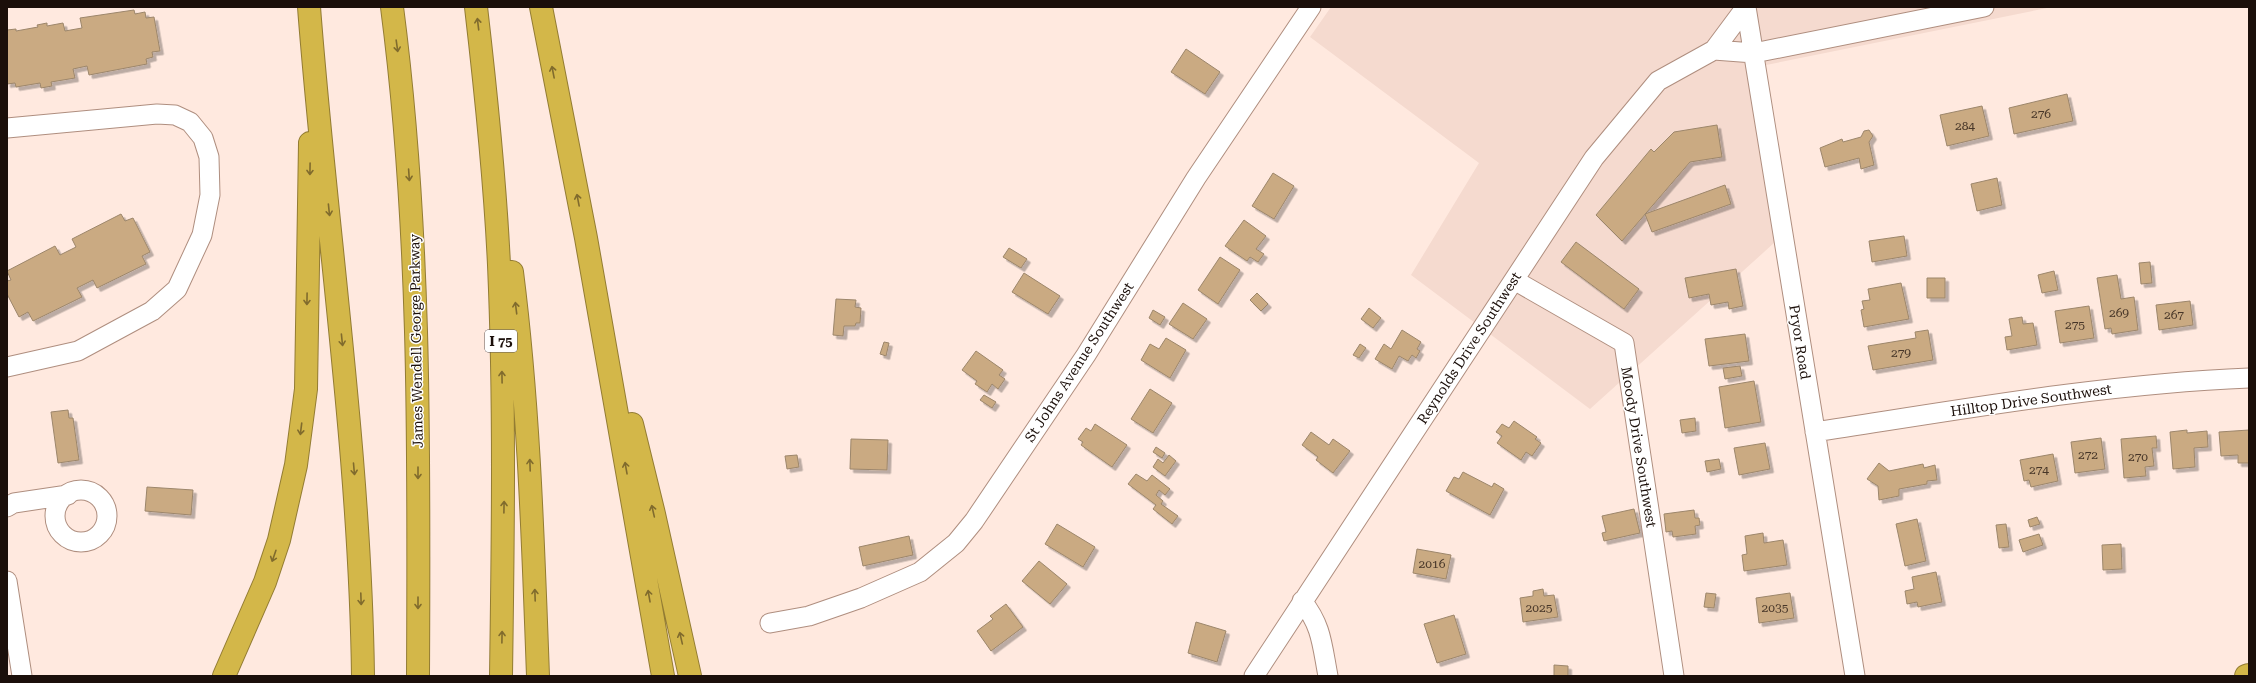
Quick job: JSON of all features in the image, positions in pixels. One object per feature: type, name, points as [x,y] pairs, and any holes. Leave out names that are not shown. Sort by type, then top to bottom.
[{"type":"highway","points":[[309,7],[350,418],[357,519],[363,676]]},
{"type":"highway","name":"James Wendell George Parkway","points":[[392,7],[402,83],[413,234],[419,375],[418,676]]},
{"type":"highway","name":"I 75","points":[[476,7],[494,193],[501,324],[504,494],[501,676]]},
{"type":"highway","points":[[541,7],[586,238],[663,676]]},
{"type":"highway","points":[[224,676],[265,582],[279,540],[296,465],[306,388],[312,46]]},
{"type":"highway","points":[[481,50],[521,344],[529,450],[538,676]]},
{"type":"highway","points":[[586,238],[654,514],[690,676]]},
{"type":"street","name":"St Johns Avenue Southwest","points":[[770,623],[809,616],[861,598],[920,572],[956,544],[974,521],[1086,355],[1196,178],[1311,7]]},
{"type":"street","points":[[1714,50],[1746,7]]},
{"type":"street","name":"Pryor Road","points":[[1746,7],[1855,676]]},
{"type":"street","points":[[1714,50],[1754,53],[1984,7]]},
{"type":"street","name":"Reynolds Drive Southwest","points":[[1254,676],[1594,158],[1658,81],[1714,50]]},
{"type":"street","points":[[7,128],[157,114],[175,115],[190,122],[203,138],[209,157],[211,174],[210,195],[202,235],[177,290],[152,311],[78,350],[7,367]]},
{"type":"street","name":"Moody Drive Southwest","points":[[1514,280],[1624,343],[1674,676]]},
{"type":"street","name":"Hilltop Drive Southwest","points":[[1815,432],[1995,404],[2175,381],[2249,378]]},
{"type":"street","points":[[7,507],[14,503],[68,495]]},
{"type":"street","points":[[7,581],[22,676]]},
{"type":"street","points":[[1302,601],[1314,616],[1320,633],[1328,676]]},
{"type":"shaded area","points":[[1331,7],[2052,7],[1756,67],[1784,234],[1590,409],[1411,275],[1479,163],[1310,37]]},
{"type":"building","points":[[134,10],[135,14],[145,12],[146,18],[154,17],[160,51],[152,52],[153,57],[146,59],[147,64],[89,75],[87,66],[73,69],[75,78],[51,82],[52,86],[41,88],[40,83],[16,87],[15,83],[7,84],[7,30],[16,29],[16,31],[38,27],[37,25],[47,23],[47,26],[63,23],[65,31],[82,28],[80,18]]},
{"type":"building","points":[[1186,49],[1220,72],[1205,94],[1171,72]]},
{"type":"building","points":[[2067,94],[2073,121],[2014,134],[2009,108]]},
{"type":"building","points":[[1982,106],[1989,136],[1947,146],[1940,115]]},
{"type":"building","points":[[1717,125],[1722,157],[1690,162],[1622,241],[1596,215],[1651,149],[1654,152],[1674,132]]},
{"type":"building","points":[[1869,130],[1873,136],[1869,142],[1874,165],[1861,169],[1859,158],[1825,167],[1820,148],[1842,139],[1843,142],[1861,137],[1864,131]]},
{"type":"building","points":[[1273,173],[1294,186],[1274,219],[1252,206]]},
{"type":"building","points":[[1997,178],[2002,205],[1977,211],[1971,184]]},
{"type":"building","points":[[1725,185],[1731,204],[1652,232],[1645,214]]},
{"type":"building","points":[[121,214],[125,221],[133,218],[150,252],[142,256],[146,264],[97,288],[93,280],[77,288],[82,297],[33,321],[28,312],[19,317],[7,294],[7,281],[11,280],[7,271],[55,246],[60,255],[76,247],[72,239]]},
{"type":"building","points":[[1244,220],[1266,236],[1256,249],[1264,254],[1258,262],[1250,257],[1247,261],[1225,246]]},
{"type":"building","points":[[1904,236],[1907,256],[1872,262],[1869,241]]},
{"type":"building","points":[[1576,242],[1639,289],[1624,309],[1561,262]]},
{"type":"building","points":[[1009,248],[1027,259],[1021,268],[1003,257]]},
{"type":"building","points":[[1220,257],[1240,270],[1218,304],[1198,290]]},
{"type":"building","points":[[2150,262],[2152,283],[2141,284],[2139,263]]},
{"type":"building","points":[[1736,269],[1743,306],[1729,309],[1728,302],[1711,305],[1709,294],[1689,298],[1685,278]]},
{"type":"building","points":[[2054,271],[2058,290],[2042,293],[2038,275]]},
{"type":"building","points":[[1024,273],[1060,296],[1048,314],[1012,292]]},
{"type":"building","points":[[2117,275],[2121,299],[2134,297],[2138,330],[2112,334],[2111,328],[2105,329],[2097,278]]},
{"type":"building","points":[[1927,278],[1945,278],[1945,298],[1927,298]]},
{"type":"building","points":[[1901,283],[1909,319],[1864,327],[1861,310],[1864,309],[1862,301],[1870,300],[1868,289]]},
{"type":"building","points":[[1257,293],[1268,304],[1261,311],[1250,300]]},
{"type":"building","points":[[836,299],[856,300],[855,307],[861,308],[860,323],[856,323],[855,326],[844,326],[843,336],[833,335]]},
{"type":"building","points":[[2190,301],[2193,325],[2159,330],[2156,305]]},
{"type":"building","points":[[1183,303],[1207,319],[1193,339],[1169,324]]},
{"type":"building","points":[[2089,306],[2094,338],[2060,343],[2055,311]]},
{"type":"building","points":[[1369,308],[1381,318],[1373,328],[1361,319]]},
{"type":"building","points":[[1153,310],[1165,317],[1160,325],[1149,318]]},
{"type":"building","points":[[2022,317],[2023,324],[2033,323],[2037,345],[2007,350],[2005,337],[2012,336],[2009,319]]},
{"type":"building","points":[[1402,330],[1421,342],[1417,349],[1420,351],[1416,358],[1412,355],[1408,361],[1399,356],[1392,369],[1375,359],[1384,344],[1391,349]]},
{"type":"building","points":[[1928,330],[1933,360],[1873,370],[1868,346],[1916,338],[1915,332]]},
{"type":"building","points":[[1745,334],[1749,361],[1709,366],[1705,339]]},
{"type":"building","points":[[1166,338],[1186,350],[1170,378],[1141,360],[1150,344],[1159,349]]},
{"type":"building","points":[[884,342],[889,343],[886,356],[880,354]]},
{"type":"building","points":[[1360,344],[1366,348],[1359,358],[1353,355]]},
{"type":"building","points":[[976,351],[1003,370],[999,375],[1005,379],[998,389],[992,384],[987,392],[975,384],[977,381],[962,370]]},
{"type":"building","points":[[1740,366],[1742,376],[1725,379],[1723,368]]},
{"type":"building","points":[[1754,381],[1761,422],[1725,428],[1719,387]]},
{"type":"building","points":[[1150,389],[1172,403],[1153,433],[1131,419]]},
{"type":"building","points":[[984,395],[996,402],[992,408],[980,400]]},
{"type":"building","points":[[68,410],[69,418],[73,418],[79,460],[58,463],[51,412]]},
{"type":"building","points":[[1695,418],[1696,431],[1682,433],[1680,420]]},
{"type":"building","points":[[1514,421],[1537,437],[1535,439],[1541,443],[1532,456],[1526,452],[1521,460],[1497,443],[1502,436],[1496,432],[1502,424],[1509,428]]},
{"type":"building","points":[[1095,424],[1127,445],[1112,467],[1081,445],[1083,442],[1078,439],[1086,428],[1091,431]]},
{"type":"building","points":[[2187,430],[2187,433],[2207,431],[2208,447],[2194,448],[2195,467],[2173,469],[2170,432]]},
{"type":"building","points":[[2249,430],[2249,463],[2238,463],[2238,455],[2221,456],[2219,432]]},
{"type":"building","points":[[1311,432],[1329,445],[1333,439],[1350,451],[1333,473],[1316,460],[1318,457],[1302,445]]},
{"type":"building","points":[[2156,436],[2157,448],[2152,448],[2154,466],[2145,467],[2146,476],[2124,478],[2121,439]]},
{"type":"building","points":[[2101,438],[2105,469],[2075,473],[2071,442]]},
{"type":"building","points":[[851,439],[888,440],[887,470],[850,469]]},
{"type":"building","points":[[1765,443],[1770,469],[1739,475],[1734,448]]},
{"type":"building","points":[[1156,447],[1165,453],[1162,458],[1153,452]]},
{"type":"building","points":[[2053,454],[2058,481],[2031,487],[2029,480],[2024,481],[2020,460]]},
{"type":"building","points":[[797,455],[799,467],[787,469],[785,456]]},
{"type":"building","points":[[1169,455],[1176,461],[1165,476],[1153,467],[1158,459],[1163,463]]},
{"type":"building","points":[[1719,459],[1721,469],[1707,472],[1705,461]]},
{"type":"building","points":[[1879,463],[1889,471],[1923,464],[1924,468],[1935,465],[1937,480],[1927,481],[1927,484],[1899,489],[1899,496],[1879,500],[1878,486],[1867,479]]},
{"type":"building","points":[[1463,472],[1492,487],[1494,483],[1504,489],[1490,515],[1446,491],[1454,477],[1459,479]]},
{"type":"building","points":[[1136,474],[1147,481],[1152,475],[1170,489],[1165,495],[1159,490],[1156,495],[1163,501],[1161,504],[1178,516],[1172,524],[1153,509],[1156,505],[1128,484]]},
{"type":"building","points":[[147,487],[193,490],[191,515],[145,511]]},
{"type":"building","points":[[1634,509],[1640,533],[1604,541],[1602,533],[1606,532],[1602,516]]},
{"type":"building","points":[[1694,510],[1695,518],[1699,518],[1700,525],[1695,526],[1696,534],[1673,537],[1672,531],[1666,532],[1664,514]]},
{"type":"building","points":[[2037,517],[2040,524],[2030,527],[2028,520]]},
{"type":"building","points":[[1917,519],[1926,561],[1905,566],[1896,524]]},
{"type":"building","points":[[1057,524],[1095,547],[1083,567],[1045,544]]},
{"type":"building","points":[[2006,524],[2009,547],[1999,548],[1996,525]]},
{"type":"building","points":[[1763,533],[1764,543],[1783,540],[1787,565],[1744,571],[1742,555],[1747,554],[1745,536]]},
{"type":"building","points":[[2039,534],[2043,545],[2023,552],[2019,540]]},
{"type":"building","points":[[909,536],[913,555],[863,566],[859,547]]},
{"type":"building","points":[[2121,544],[2122,569],[2103,570],[2102,545]]},
{"type":"building","points":[[1417,549],[1451,555],[1446,579],[1413,573]]},
{"type":"building","points":[[1039,561],[1067,584],[1050,604],[1022,581]]},
{"type":"building","points":[[1936,572],[1942,602],[1918,607],[1917,602],[1907,604],[1905,591],[1914,589],[1912,577]]},
{"type":"building","points":[[1543,589],[1544,596],[1554,595],[1558,617],[1523,622],[1520,598],[1533,596],[1533,591]]},
{"type":"building","points":[[1706,593],[1716,594],[1714,608],[1704,607]]},
{"type":"building","points":[[1790,593],[1794,618],[1759,623],[1756,598]]},
{"type":"building","points":[[1006,604],[1023,627],[991,651],[977,631],[993,619],[990,616]]},
{"type":"building","points":[[1454,615],[1466,654],[1437,663],[1424,624]]},
{"type":"building","points":[[1196,622],[1226,631],[1217,662],[1188,653]]},
{"type":"building","points":[[1554,665],[1568,666],[1568,676],[1554,676]]}]
